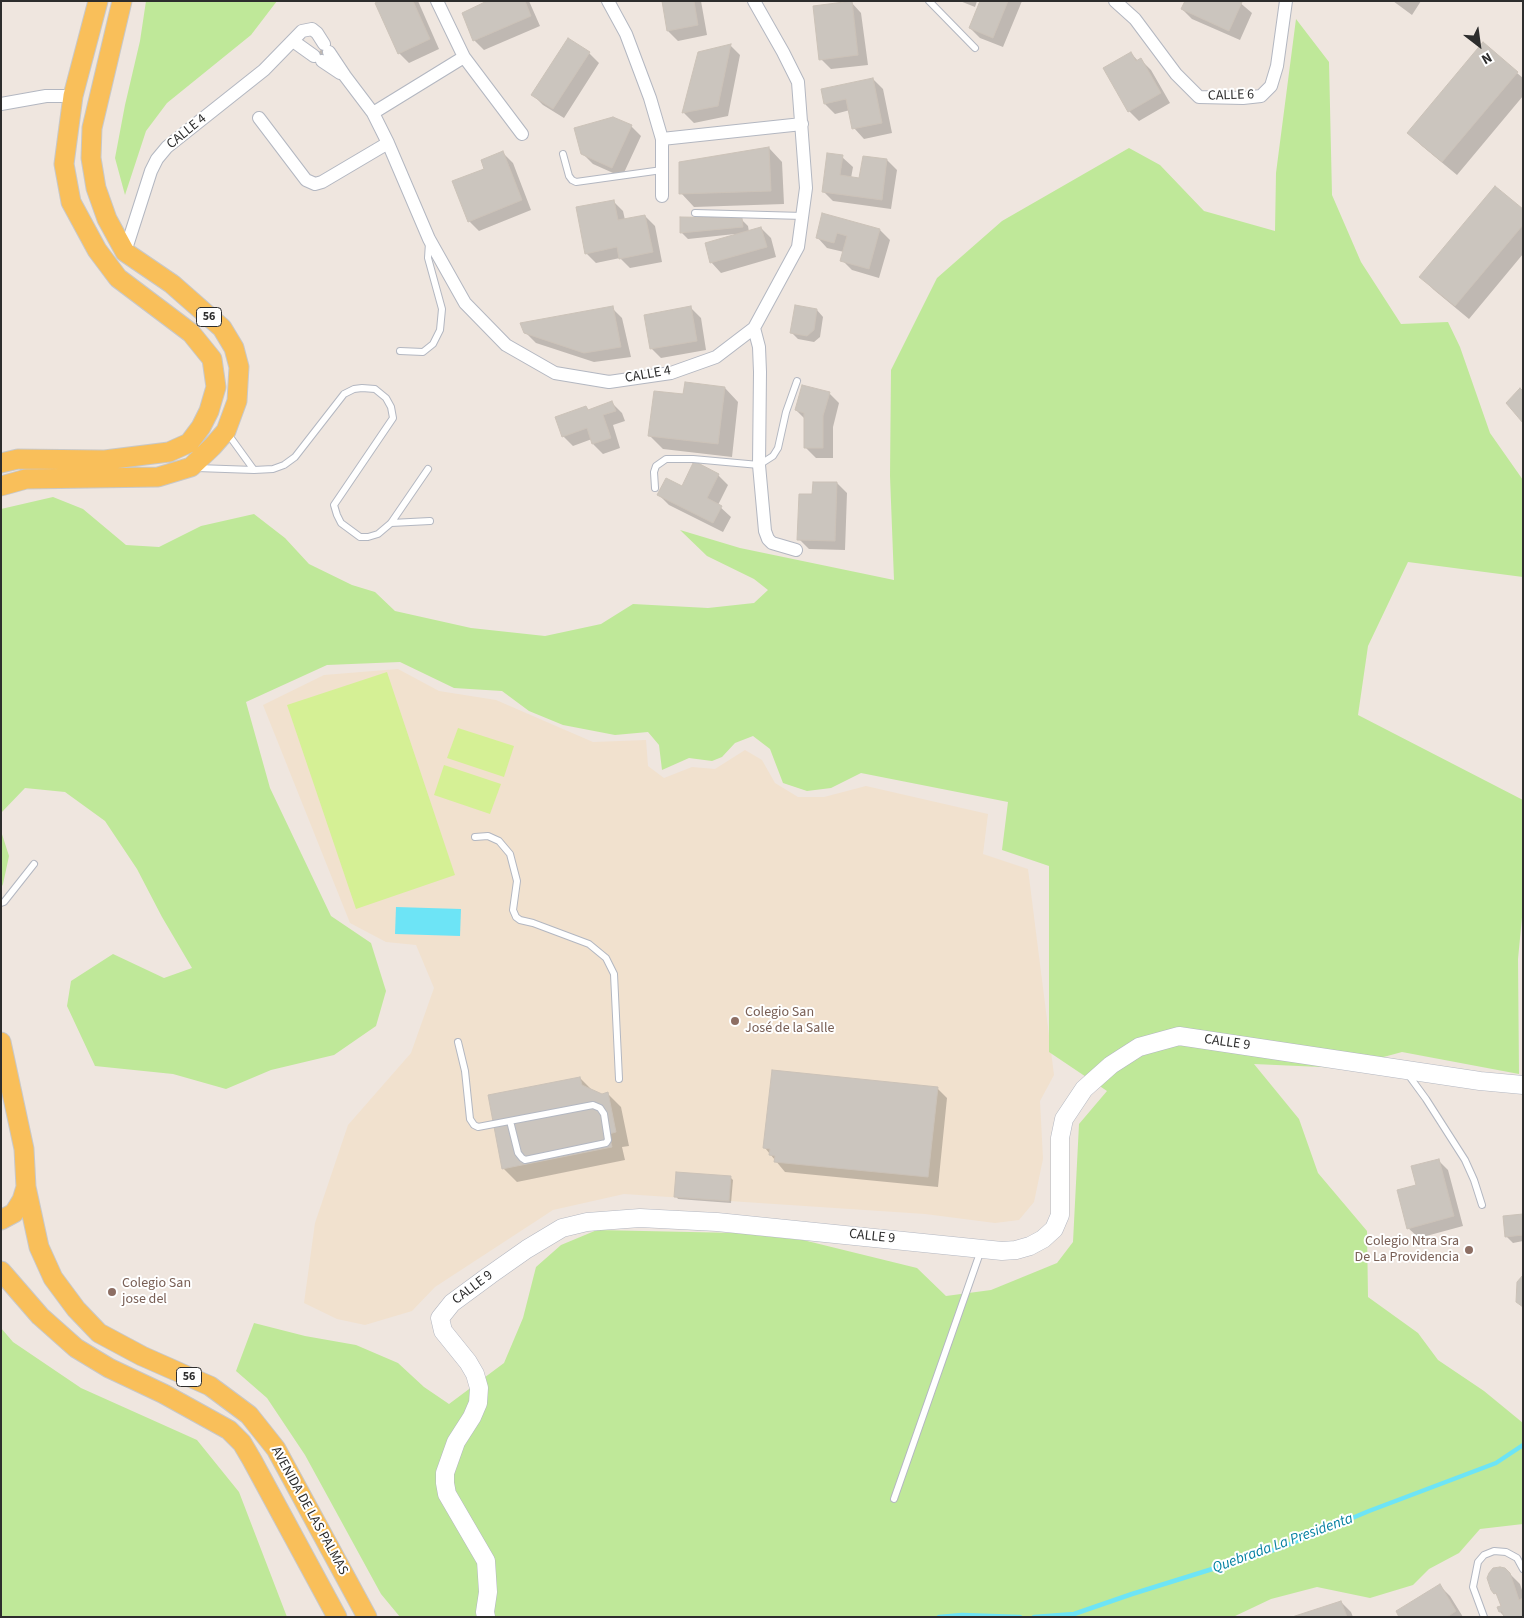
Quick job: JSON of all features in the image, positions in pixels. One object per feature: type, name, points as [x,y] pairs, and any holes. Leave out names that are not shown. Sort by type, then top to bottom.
[{"type":"main road","name":"56","points":[[1,463],[18,459],[105,460],[169,452],[189,442],[201,427],[209,411],[216,387],[212,359],[191,332],[118,278],[97,250],[71,202],[64,164],[74,96],[98,1]]},
{"type":"main road","name":"56","points":[[1,486],[26,479],[158,477],[191,467],[226,431],[237,401],[239,367],[234,348],[222,328],[172,284],[125,252],[107,219],[96,188],[90,158],[92,128],[122,1]]},
{"type":"main road","name":"AVENIDA DE LAS PALMAS","points":[[1,1042],[24,1149],[26,1187],[39,1247],[53,1278],[76,1308],[99,1333],[142,1356],[210,1386],[249,1415],[276,1449],[366,1617]]},
{"type":"main road","points":[[1,1220],[14,1213],[22,1200],[26,1187]]},
{"type":"main road","name":"AVENIDA DE LAS PALMAS","points":[[1,1271],[40,1316],[76,1348],[109,1368],[164,1394],[229,1430],[242,1443],[337,1617]]},
{"type":"street","points":[[438,1],[464,57],[522,134]]},
{"type":"street","points":[[608,1],[626,34],[650,98],[662,139],[662,196]]},
{"type":"street","name":"CALLE 4","points":[[293,41],[322,53],[344,76],[373,112],[429,239],[465,303],[506,345],[555,373],[609,382],[671,373],[716,357],[754,328],[798,247],[806,188],[798,82],[784,52],[754,1]]},
{"type":"street","name":"CALLE 6","points":[[1115,1],[1134,19],[1176,74],[1199,97],[1243,98],[1261,96],[1271,86],[1277,66],[1286,1]]},
{"type":"street","name":"CALLE 4","points":[[125,252],[151,171],[157,159],[167,147],[264,70],[302,31],[312,29],[317,32],[322,53]]},
{"type":"street","points":[[373,112],[464,57]]},
{"type":"street","points":[[1,104],[46,96],[74,96]]},
{"type":"street","points":[[259,118],[306,180],[314,184],[322,182],[388,143]]},
{"type":"street","points":[[662,139],[802,124]]},
{"type":"street","points":[[754,328],[759,347],[759,465],[765,531],[772,543],[796,550]]},
{"type":"street","name":"CALLE 9","points":[[486,1617],[488,1592],[486,1561],[447,1494],[445,1483],[445,1473],[456,1442],[472,1417],[478,1403],[479,1388],[475,1374],[468,1362],[443,1331],[440,1318],[452,1303],[483,1280],[527,1249],[562,1228],[587,1222],[640,1218],[718,1222],[982,1248],[1002,1252],[1030,1246],[1054,1229],[1060,1215],[1060,1138],[1064,1119],[1084,1089],[1111,1064],[1139,1047],[1179,1036],[1523,1086]]},
{"type":"lane","points":[[929,1],[975,48]]},
{"type":"lane","points":[[563,154],[569,176],[576,182],[662,170]]},
{"type":"lane","points":[[695,213],[803,216]]},
{"type":"lane","points":[[400,351],[423,352],[433,344],[440,330],[442,309],[428,258],[429,239]]},
{"type":"lane","points":[[655,488],[654,472],[656,466],[666,459],[693,459],[759,465],[773,456],[778,448],[786,412],[797,381]]},
{"type":"lane","points":[[191,467],[254,470],[284,465],[295,458],[344,394],[354,389],[362,388],[375,389],[386,398],[391,407],[393,418],[334,505],[342,524],[360,537],[378,534],[391,523],[428,469]]},
{"type":"lane","points":[[226,431],[254,470]]},
{"type":"lane","points":[[391,523],[430,521]]},
{"type":"lane","points":[[474,837],[488,836],[499,841],[510,854],[517,881],[514,910],[516,917],[589,944],[606,958],[614,974],[619,1079]]},
{"type":"lane","points":[[1,903],[4,902],[34,864]]},
{"type":"lane","points":[[458,1042],[465,1070],[470,1119],[474,1125],[510,1121],[593,1105],[600,1108],[604,1114],[608,1140],[606,1143],[526,1160],[518,1153],[510,1121]]},
{"type":"lane","points":[[1405,1070],[1465,1160],[1482,1205]]},
{"type":"lane","points":[[894,1499],[982,1248]]},
{"type":"lane","points":[[1484,1617],[1473,1587],[1478,1562],[1484,1555],[1494,1551],[1506,1552],[1517,1558],[1523,1569]]},
{"type":"shaded area","name":"Colegio San José de la Salle","points":[[398,669],[439,691],[496,700],[593,742],[646,740],[648,766],[664,778],[692,767],[715,769],[745,750],[762,760],[775,783],[798,797],[824,797],[866,786],[988,814],[983,854],[1028,869],[1054,1075],[1040,1101],[1043,1159],[1034,1202],[1019,1220],[995,1223],[925,1214],[624,1194],[553,1210],[435,1287],[412,1311],[365,1325],[337,1319],[304,1303],[315,1223],[348,1125],[411,1053],[434,988],[416,945],[386,942],[350,923],[263,705],[324,675]]},
{"type":"green space","points":[[146,1],[277,1],[251,35],[167,103],[146,131],[125,195],[115,158],[140,41]]},
{"type":"green space","points":[[1296,19],[1329,62],[1332,195],[1361,262],[1401,324],[1448,322],[1460,347],[1490,433],[1523,480],[1523,577],[1408,562],[1368,646],[1358,715],[1523,800],[1523,907],[1518,959],[1519,1074],[1402,1052],[1343,1068],[1254,1064],[1299,1119],[1318,1173],[1367,1231],[1368,1297],[1418,1333],[1438,1360],[1484,1391],[1523,1423],[1523,1524],[1480,1529],[1459,1553],[1429,1569],[1413,1585],[1370,1598],[1317,1587],[1271,1599],[1233,1617],[400,1617],[381,1594],[305,1455],[267,1398],[236,1371],[254,1323],[305,1336],[356,1345],[398,1363],[424,1387],[449,1404],[504,1363],[523,1318],[536,1267],[561,1245],[597,1230],[736,1233],[803,1240],[917,1268],[946,1296],[991,1290],[1057,1263],[1073,1242],[1079,1124],[1107,1091],[1049,1052],[1049,866],[1002,850],[1008,802],[861,773],[831,788],[807,791],[783,783],[770,749],[753,736],[735,743],[722,757],[712,761],[689,758],[662,770],[659,745],[648,732],[615,735],[563,725],[529,711],[502,691],[454,688],[400,662],[327,665],[246,702],[270,788],[331,916],[371,943],[386,991],[376,1026],[334,1055],[271,1070],[226,1089],[173,1074],[95,1066],[67,1006],[71,981],[113,954],[164,978],[192,968],[137,869],[105,821],[65,792],[25,788],[1,813],[1,509],[53,497],[83,509],[126,545],[159,547],[201,526],[254,514],[285,538],[309,564],[352,585],[375,592],[395,611],[471,628],[545,636],[601,624],[633,604],[708,608],[754,603],[768,590],[754,579],[707,556],[680,530],[740,548],[894,580],[890,476],[891,370],[937,278],[1002,221],[1129,148],[1160,165],[1204,211],[1275,231],[1276,173]]},
{"type":"green space","points":[[387,672],[455,875],[356,909],[287,705]]},
{"type":"green space","points":[[458,728],[514,746],[504,777],[447,758]]},
{"type":"green space","points":[[444,765],[501,784],[490,814],[434,795]]},
{"type":"green space","points":[[1,831],[9,856],[1,888]]},
{"type":"green space","points":[[1,1328],[13,1342],[81,1388],[197,1440],[239,1492],[287,1617],[1,1617]]},
{"type":"water","points":[[396,907],[461,909],[460,936],[395,934]]},
{"type":"building","points":[[379,1],[413,1],[430,39],[398,54],[375,3]]},
{"type":"building","points":[[487,1],[525,1],[531,16],[473,41],[462,13]]},
{"type":"building","points":[[662,1],[694,1],[698,25],[667,31]]},
{"type":"building","points":[[852,1],[858,55],[819,60],[813,6]]},
{"type":"building","points":[[980,1],[1008,1],[993,38],[969,28]]},
{"type":"building","points":[[1185,1],[1242,2],[1229,31],[1181,9]]},
{"type":"building","points":[[568,38],[590,52],[553,109],[531,95]]},
{"type":"building","points":[[1483,42],[1518,72],[1442,162],[1407,133]]},
{"type":"building","points":[[731,44],[718,106],[682,113],[698,52]]},
{"type":"building","points":[[1131,52],[1136,61],[1141,58],[1161,93],[1128,112],[1103,68]]},
{"type":"building","points":[[873,78],[882,123],[852,129],[846,99],[824,104],[821,89]]},
{"type":"building","points":[[613,117],[632,125],[612,168],[581,154],[574,128]]},
{"type":"building","points":[[769,147],[771,191],[679,194],[679,162]]},
{"type":"building","points":[[503,151],[522,200],[468,222],[452,181],[484,169],[481,160]]},
{"type":"building","points":[[827,153],[843,155],[840,175],[859,178],[863,156],[887,159],[882,200],[822,192]]},
{"type":"building","points":[[1495,186],[1523,209],[1523,225],[1455,306],[1419,277]]},
{"type":"building","points":[[614,200],[618,220],[645,215],[653,252],[619,259],[617,247],[585,254],[576,207]]},
{"type":"building","points":[[822,213],[880,229],[869,269],[840,261],[847,236],[837,233],[834,243],[816,238]]},
{"type":"building","points":[[680,217],[742,218],[743,227],[680,233]]},
{"type":"building","points":[[761,227],[767,247],[710,263],[705,243]]},
{"type":"building","points":[[795,305],[817,309],[814,330],[807,336],[790,333]]},
{"type":"building","points":[[613,306],[621,347],[584,353],[524,333],[520,323]]},
{"type":"building","points":[[691,306],[697,341],[650,349],[644,315]]},
{"type":"building","points":[[685,382],[725,387],[718,444],[648,436],[654,391],[683,394]]},
{"type":"building","points":[[802,385],[830,392],[823,416],[823,448],[804,448],[804,413],[795,410]]},
{"type":"building","points":[[1520,388],[1523,391],[1523,423],[1506,403]]},
{"type":"building","points":[[612,401],[616,411],[603,415],[611,438],[592,444],[587,428],[562,437],[555,417],[586,406],[588,410]]},
{"type":"building","points":[[694,461],[719,474],[707,498],[722,506],[713,523],[657,495],[666,478],[682,486]]},
{"type":"building","points":[[813,482],[837,482],[835,541],[797,540],[799,494],[812,494]]},
{"type":"building","points":[[772,1070],[938,1087],[928,1177],[774,1162],[775,1156],[769,1155],[770,1149],[763,1148]]},
{"type":"building","points":[[580,1077],[582,1085],[602,1094],[608,1092],[616,1132],[609,1134],[612,1147],[502,1169],[488,1095]]},
{"type":"building","points":[[1439,1159],[1454,1216],[1407,1229],[1397,1190],[1416,1185],[1411,1166]]},
{"type":"building","points":[[676,1172],[731,1176],[729,1201],[674,1197]]},
{"type":"building","points":[[1523,1214],[1523,1235],[1505,1237],[1503,1216]]},
{"type":"building","points":[[1523,1275],[1523,1307],[1516,1302],[1517,1282]]},
{"type":"building","points":[[1493,1568],[1505,1568],[1510,1573],[1519,1600],[1523,1598],[1523,1617],[1504,1617],[1502,1611],[1499,1612],[1497,1607],[1501,1606],[1496,1593],[1494,1594],[1491,1590],[1487,1578]]},
{"type":"building","points":[[1440,1584],[1456,1611],[1447,1617],[1399,1617],[1396,1611]]},
{"type":"building","points":[[1341,1601],[1347,1617],[1292,1617]]},
{"type":"waterway","name":"Quebrada La Presidenta","points":[[1034,1617],[1074,1614],[1283,1547],[1369,1511],[1496,1463],[1523,1445]]},
{"type":"waterway","name":"Quebrada La Presidenta","points":[[939,1617],[962,1615],[1020,1617]]},
{"type":"place","name":"Colegio San José de la Salle","points":[[735,1021]]},
{"type":"place","name":"Colegio Ntra Sra De La Providencia","points":[[1469,1250]]},
{"type":"place","name":"Colegio San jose del","points":[[112,1292]]}]
